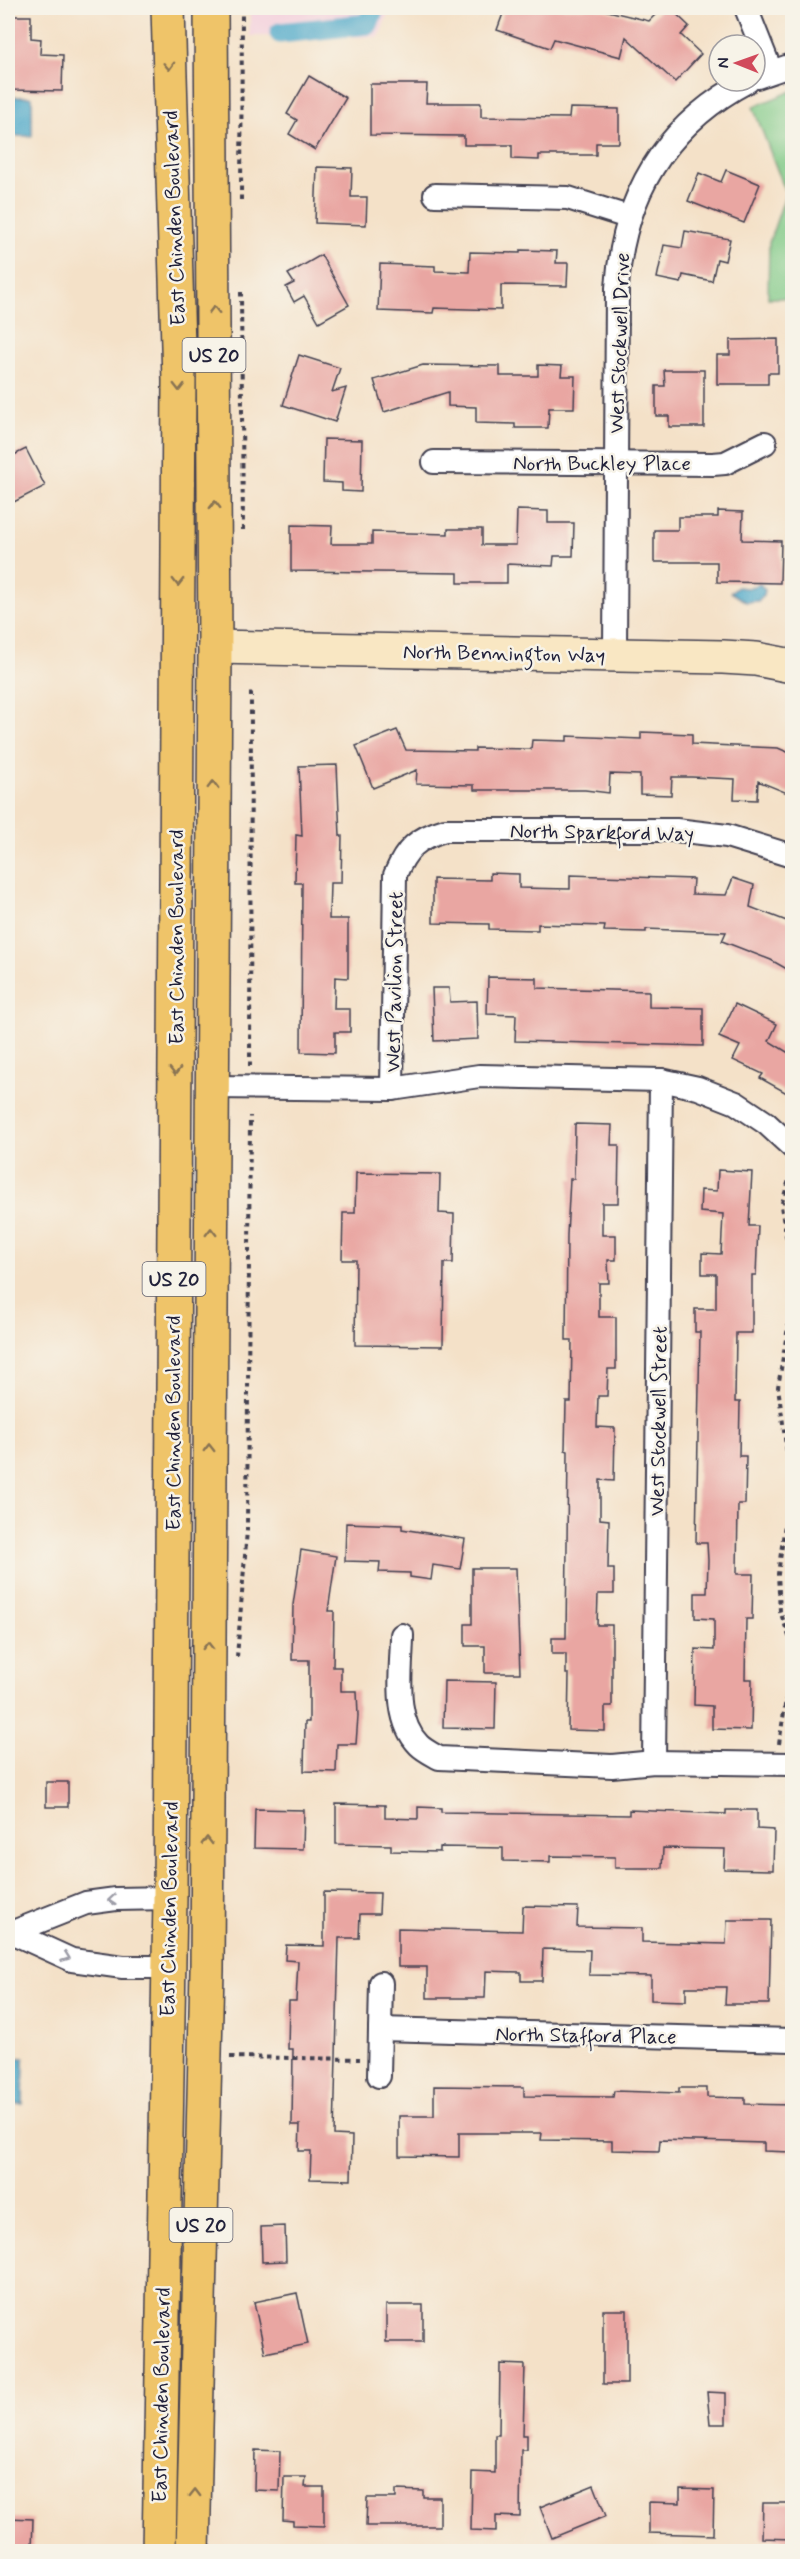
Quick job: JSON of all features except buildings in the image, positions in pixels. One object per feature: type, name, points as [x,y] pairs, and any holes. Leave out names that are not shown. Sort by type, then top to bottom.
[{"type":"main road","name":"East Chinden Boulevard","points":[[159,2552],[170,1898],[180,381],[168,8]]},
{"type":"main road","name":"East Chinden Boulevard","points":[[193,2552],[205,2057],[215,647],[211,8]]},
{"type":"main road","points":[[177,680],[192,753],[191,1040],[211,1088]]},
{"type":"main road","points":[[170,1898],[189,1945],[184,2232],[199,2300]]},
{"type":"street","points":[[746,8],[773,71]]},
{"type":"street","name":"West Stockwell Drive","points":[[615,655],[617,288],[620,253],[628,217],[647,175],[675,136],[709,105],[728,93]]},
{"type":"street","points":[[435,195],[556,197],[628,217]]},
{"type":"street","name":"North Buckley Place","points":[[434,462],[713,464],[725,462],[765,443]]},
{"type":"street","name":"North Bennington Way","points":[[215,647],[723,657],[756,659],[792,666]]},
{"type":"street","name":"North Sparkford Way","points":[[412,843],[445,830],[676,830],[727,836],[792,856]]},
{"type":"street","name":"West Pavilion Street","points":[[393,1089],[395,875],[412,843]]},
{"type":"street","points":[[211,1088],[393,1089],[479,1076],[661,1080],[698,1088],[736,1103],[766,1123],[792,1147]]},
{"type":"street","name":"West Stockwell Street","points":[[654,1762],[661,1080]]},
{"type":"street","points":[[402,1635],[401,1702],[405,1726],[419,1746],[438,1758],[591,1765],[785,1758]]},
{"type":"street","points":[[10,1934],[86,1903],[116,1899],[170,1898]]},
{"type":"street","points":[[10,1934],[72,1960],[123,1967],[169,1967]]},
{"type":"street","points":[[380,2067],[381,1983]]},
{"type":"street","name":"North Stafford Place","points":[[380,2030],[792,2040]]},
{"type":"path","points":[[241,210],[242,8]]},
{"type":"path","points":[[241,290],[243,542]]},
{"type":"path","points":[[250,1066],[251,691]]},
{"type":"path","points":[[791,1173],[781,1206],[792,1272]]},
{"type":"path","points":[[785,1758],[791,1639],[780,1611],[778,1574],[791,1482],[778,1387],[792,1303]]},
{"type":"path","points":[[205,2057],[380,2067]]},
{"type":"shaded area","points":[[250,8],[390,8],[379,37],[250,36]]},
{"type":"green space","points":[[792,91],[792,298],[768,298],[769,243],[786,193],[753,107]]},
{"type":"water","points":[[13,97],[32,97],[32,136],[13,136]]},
{"type":"water","points":[[760,584],[765,590],[764,595],[758,601],[746,602],[731,592],[738,587],[747,588]]},
{"type":"water","points":[[14,2058],[24,2058],[23,2104],[13,2104]]},
{"type":"waterway","points":[[280,33],[368,24],[374,8]]}]
